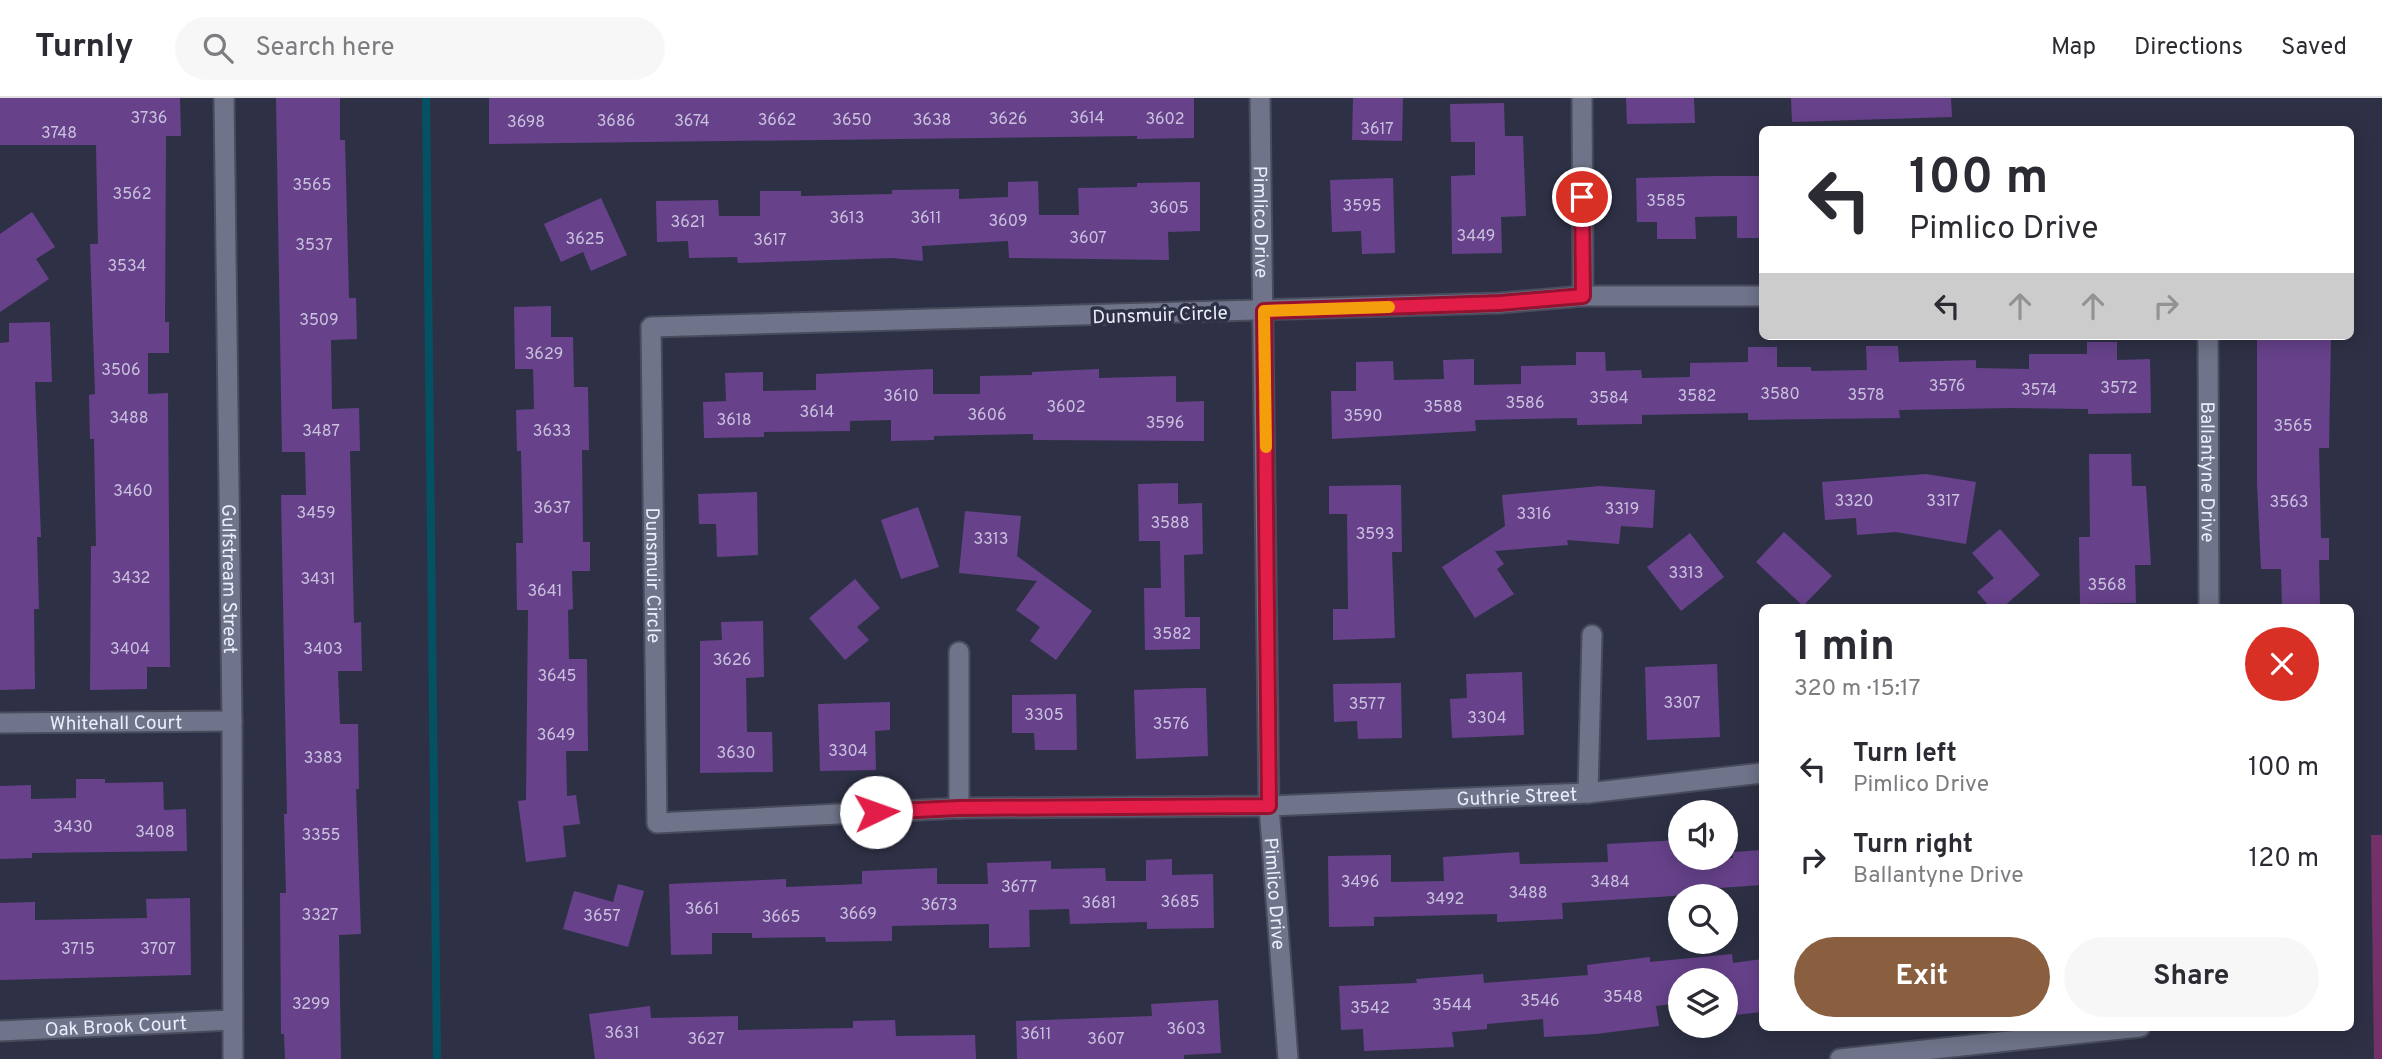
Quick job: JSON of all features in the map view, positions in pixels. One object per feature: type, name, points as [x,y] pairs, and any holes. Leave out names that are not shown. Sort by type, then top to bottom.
[{"type":"street","name":"Gulfstream Street","points":[[224,98],[232,721],[233,1059]]},
{"type":"street","name":"Pimlico Drive","points":[[1260,98],[1269,806],[1288,1059]]},
{"type":"street","points":[[1582,98],[1583,296]]},
{"type":"street","points":[[1264,311],[1500,303],[1583,296],[1759,296]]},
{"type":"street","name":"Dunsmuir Circle","points":[[1264,311],[652,327],[657,823],[959,808],[1269,806]]},
{"type":"street","name":"Ballantyne Drive","points":[[2208,340],[2209,604]]},
{"type":"street","points":[[1588,793],[1592,635]]},
{"type":"street","points":[[959,652],[959,808]]},
{"type":"street","name":"Whitehall Court","points":[[0,723],[232,721]]},
{"type":"street","name":"Guthrie Street","points":[[1269,806],[1588,793],[1759,773]]},
{"type":"street","name":"Oak Brook Court","points":[[0,1031],[232,1020]]},
{"type":"street","points":[[1840,1059],[2102,1031]]},
{"type":"shaded area","points":[[2371,835],[2382,835],[2382,1059],[2374,1059]]},
{"type":"building","points":[[0,98],[180,98],[181,136],[166,136],[165,322],[169,322],[169,353],[148,353],[148,394],[168,393],[170,667],[147,667],[147,689],[90,690],[91,546],[96,546],[94,439],[90,439],[89,395],[95,394],[90,244],[98,244],[96,145],[0,145]]},
{"type":"building","points":[[276,98],[340,98],[340,140],[345,140],[349,298],[356,298],[357,339],[331,340],[332,409],[359,408],[360,451],[350,451],[354,623],[361,622],[362,671],[338,671],[340,724],[358,724],[359,789],[356,789],[361,934],[339,935],[341,1059],[285,1059],[284,1034],[281,1034],[280,893],[286,893],[284,814],[287,814],[281,495],[306,495],[305,452],[282,452]]},
{"type":"building","points":[[489,98],[1194,98],[1194,138],[1137,139],[1137,136],[489,144]]},
{"type":"building","points":[[1353,98],[1403,98],[1402,141],[1352,140]]},
{"type":"building","points":[[1626,98],[1694,98],[1695,123],[1627,124]]},
{"type":"building","points":[[1791,98],[1951,98],[1952,117],[1792,122]]},
{"type":"building","points":[[1504,103],[1505,136],[1523,136],[1526,216],[1501,217],[1502,253],[1452,254],[1451,176],[1475,175],[1475,142],[1451,142],[1450,104]]},
{"type":"building","points":[[1759,176],[1759,238],[1737,238],[1737,216],[1695,217],[1696,239],[1657,239],[1657,222],[1637,222],[1636,178]]},
{"type":"building","points":[[1393,178],[1395,253],[1362,254],[1361,231],[1332,232],[1330,180]]},
{"type":"building","points":[[1038,181],[1039,215],[1079,215],[1078,188],[1200,182],[1200,231],[1168,232],[1169,260],[1009,258],[1008,241],[922,246],[923,261],[892,258],[738,263],[737,257],[689,258],[688,241],[657,242],[656,201],[718,200],[719,216],[760,216],[760,191],[801,191],[801,196],[959,189],[959,199],[1008,197],[1008,182]]},
{"type":"building","points":[[601,198],[627,255],[591,271],[583,252],[561,262],[544,224]]},
{"type":"building","points":[[32,212],[55,247],[36,259],[49,279],[0,312],[0,234]]},
{"type":"building","points":[[551,306],[551,337],[573,337],[574,387],[588,387],[589,450],[582,450],[583,542],[590,542],[590,571],[572,571],[573,609],[568,610],[569,659],[587,659],[588,751],[566,751],[567,796],[576,795],[580,824],[563,826],[566,857],[526,862],[518,801],[526,800],[528,610],[517,610],[516,543],[523,543],[521,451],[517,451],[516,410],[534,409],[533,369],[515,369],[514,307]]},
{"type":"building","points":[[50,322],[52,382],[35,382],[41,537],[37,537],[39,609],[34,609],[35,689],[0,690],[0,343],[9,342],[9,323]]},
{"type":"building","points":[[2257,340],[2331,340],[2329,448],[2319,448],[2321,538],[2329,538],[2329,560],[2319,560],[2320,604],[2282,604],[2281,569],[2261,569],[2257,483]]},
{"type":"building","points":[[2087,342],[2117,342],[2117,360],[2150,359],[2151,413],[2088,414],[2088,409],[2010,408],[1899,410],[1900,418],[1748,420],[1748,413],[1642,415],[1642,424],[1577,425],[1577,418],[1475,420],[1476,431],[1332,439],[1331,391],[1356,391],[1356,362],[1393,361],[1394,380],[1444,379],[1443,360],[1474,359],[1474,385],[1521,384],[1521,366],[1576,365],[1576,352],[1605,352],[1606,371],[1641,370],[1642,378],[1690,377],[1690,363],[1748,362],[1748,347],[1777,347],[1777,367],[1811,367],[1811,371],[1867,370],[1866,346],[1898,346],[1899,362],[1976,360],[1976,368],[2029,369],[2029,354],[2087,354]]},
{"type":"building","points":[[933,369],[933,394],[980,394],[980,376],[1032,375],[1032,372],[1099,369],[1099,378],[1176,376],[1176,402],[1204,401],[1204,441],[1033,440],[1033,434],[934,436],[934,440],[891,441],[891,420],[850,421],[850,431],[764,432],[764,437],[704,438],[703,402],[726,401],[725,373],[763,372],[763,391],[816,390],[816,374]]},
{"type":"building","points":[[2089,454],[2131,454],[2132,486],[2146,486],[2151,565],[2135,565],[2136,603],[2080,604],[2079,537],[2090,537]]},
{"type":"building","points":[[1926,474],[1976,482],[1966,544],[1896,532],[1857,535],[1856,518],[1825,520],[1822,482]]},
{"type":"building","points":[[1178,483],[1178,504],[1202,503],[1203,554],[1184,555],[1185,617],[1200,617],[1200,649],[1145,650],[1144,588],[1161,588],[1160,541],[1139,541],[1138,484]]},
{"type":"building","points":[[1401,485],[1402,552],[1392,552],[1395,638],[1333,640],[1333,609],[1348,609],[1347,514],[1329,514],[1329,486]]},
{"type":"building","points":[[1600,486],[1655,490],[1653,528],[1621,526],[1619,544],[1567,540],[1568,545],[1495,551],[1504,564],[1497,569],[1514,594],[1475,618],[1442,567],[1505,526],[1502,495]]},
{"type":"building","points":[[757,492],[758,555],[717,557],[716,524],[699,524],[698,494]]},
{"type":"building","points":[[918,507],[939,567],[901,579],[881,520]]},
{"type":"building","points":[[965,511],[1021,516],[1017,556],[1092,611],[1056,660],[1030,641],[1040,627],[1016,610],[1037,581],[959,573]]},
{"type":"building","points":[[2000,529],[2040,575],[2006,604],[1987,604],[1977,592],[1994,578],[1972,553]]},
{"type":"building","points":[[1784,532],[1832,576],[1805,604],[1801,604],[1756,562]]},
{"type":"building","points":[[1690,533],[1724,577],[1681,611],[1647,567]]},
{"type":"building","points":[[855,579],[880,608],[857,627],[869,640],[845,660],[809,618]]},
{"type":"building","points":[[763,621],[764,677],[746,678],[747,732],[772,732],[773,772],[700,773],[700,641],[722,640],[721,622]]},
{"type":"building","points":[[1717,664],[1720,737],[1647,740],[1645,667]]},
{"type":"building","points":[[1522,672],[1524,735],[1452,738],[1450,699],[1467,698],[1466,674]]},
{"type":"building","points":[[1401,683],[1402,738],[1358,739],[1357,721],[1334,722],[1333,684]]},
{"type":"building","points":[[1206,688],[1208,756],[1136,759],[1134,690]]},
{"type":"building","points":[[1076,694],[1077,750],[1035,750],[1034,733],[1012,733],[1012,695]]},
{"type":"building","points":[[890,702],[890,730],[875,731],[876,770],[820,771],[818,704]]},
{"type":"building","points":[[76,779],[105,779],[105,783],[163,782],[164,810],[186,809],[187,851],[32,853],[32,858],[0,859],[0,786],[31,785],[31,799],[76,798]]},
{"type":"building","points":[[1668,841],[1668,870],[1738,870],[1738,852],[1759,850],[1759,885],[1668,884],[1668,896],[1562,903],[1563,919],[1497,922],[1497,914],[1374,917],[1374,926],[1329,927],[1328,856],[1391,855],[1391,882],[1444,881],[1443,857],[1519,852],[1520,864],[1608,862],[1607,844]]},
{"type":"building","points":[[1172,859],[1172,875],[1213,874],[1214,928],[1147,929],[1147,922],[1070,924],[1069,909],[1029,910],[1030,947],[989,948],[989,924],[892,926],[892,941],[826,942],[825,937],[752,938],[752,933],[712,933],[712,954],[671,955],[669,884],[786,879],[786,887],[862,884],[862,871],[937,868],[937,884],[988,884],[987,863],[1051,861],[1051,869],[1105,868],[1106,881],[1146,881],[1146,860]]},
{"type":"building","points":[[618,884],[644,891],[628,947],[563,929],[574,891],[613,902]]},
{"type":"building","points":[[190,898],[191,975],[0,980],[0,903],[35,902],[35,920],[147,918],[146,899]]},
{"type":"building","points":[[1732,954],[1733,963],[1759,959],[1759,1012],[1738,1015],[1738,968],[1668,968],[1668,1004],[1656,1006],[1659,1026],[1544,1037],[1543,1019],[1487,1024],[1487,1029],[1452,1032],[1454,1047],[1364,1051],[1363,1029],[1341,1030],[1339,986],[1417,983],[1416,979],[1483,974],[1484,983],[1588,975],[1587,965],[1650,957],[1650,962]]},
{"type":"building","points":[[1218,1000],[1221,1053],[1184,1055],[1184,1059],[1017,1059],[1016,1021],[1152,1016],[1151,1004]]},
{"type":"building","points":[[650,1006],[651,1018],[738,1016],[738,1030],[853,1028],[853,1021],[895,1020],[896,1036],[975,1035],[976,1059],[595,1059],[589,1014]]},
{"type":"waterway","points":[[426,98],[437,1059]]},
{"type":"slow traffic","points":[[1266,447],[1264,311],[1389,307]]},
{"type":"route","points":[[876,812],[959,808],[1269,806],[1264,311],[1500,303],[1583,296],[1582,197]]}]
